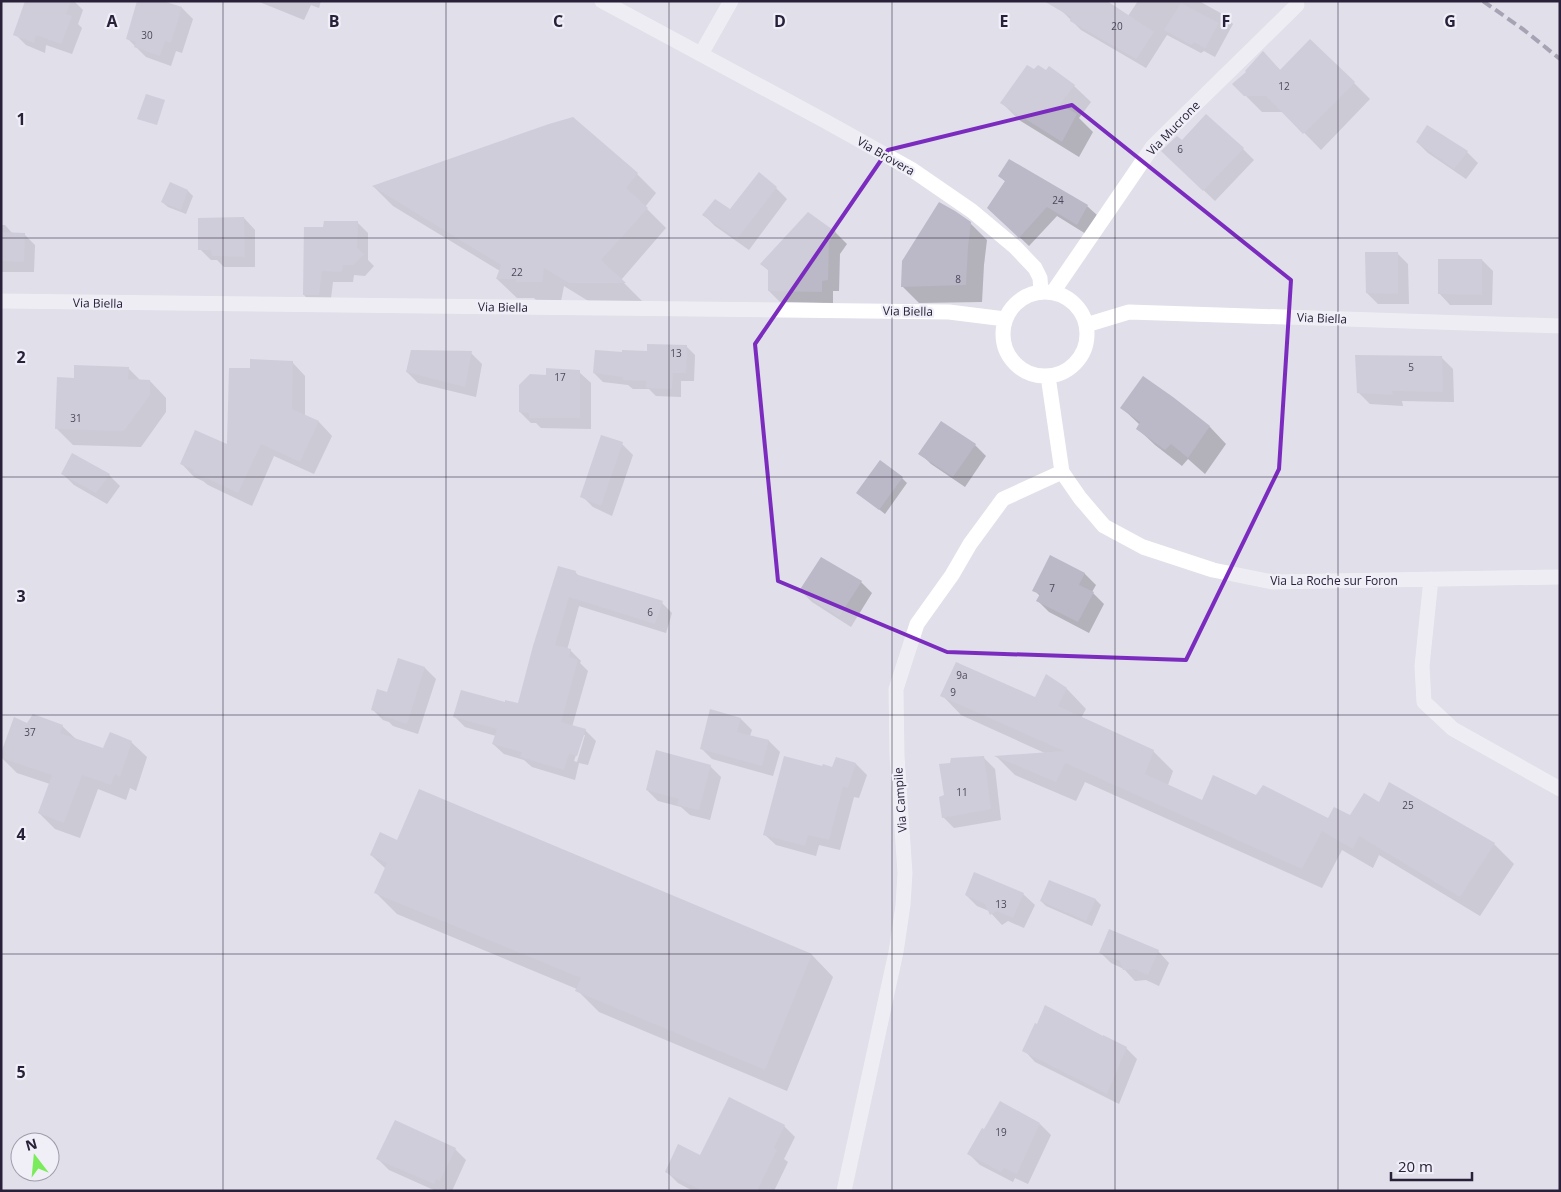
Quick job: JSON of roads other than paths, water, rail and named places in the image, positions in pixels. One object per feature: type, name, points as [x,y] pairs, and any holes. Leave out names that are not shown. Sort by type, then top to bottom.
[{"type":"street","name":"Via Brovera","points":[[602,1],[911,169],[972,211],[1015,247],[1034,268],[1047,292]]},
{"type":"street","points":[[701,54],[731,1]]},
{"type":"street","name":"Via Mucrone","points":[[1047,292],[1153,146],[1297,6]]},
{"type":"street","points":[[1047,292],[1065,297],[1074,304],[1082,314],[1086,325],[1087,339],[1082,353],[1074,364],[1062,372],[1048,376],[1037,376],[1025,372],[1015,365],[1003,344],[1002,332],[1010,309],[1019,300],[1029,294],[1047,292]]},
{"type":"street","name":"Via Biella","points":[[1,301],[949,312],[1005,320]]},
{"type":"street","name":"Via Biella","points":[[1086,325],[1129,312],[1560,326]]},
{"type":"street","name":"Via La Roche sur Foron","points":[[1048,376],[1062,472],[1080,498],[1104,526],[1143,547],[1213,570],[1272,582],[1560,577]]},
{"type":"street","name":"Via Campile","points":[[844,1191],[896,952],[903,905],[905,873],[897,756],[896,689],[916,624],[952,575],[970,544],[1003,499],[1062,472]]},
{"type":"street","points":[[1430,579],[1422,666],[1424,702],[1453,729],[1560,789]]},
{"type":"railway","points":[[1483,1],[1524,30],[1560,59]]}]
